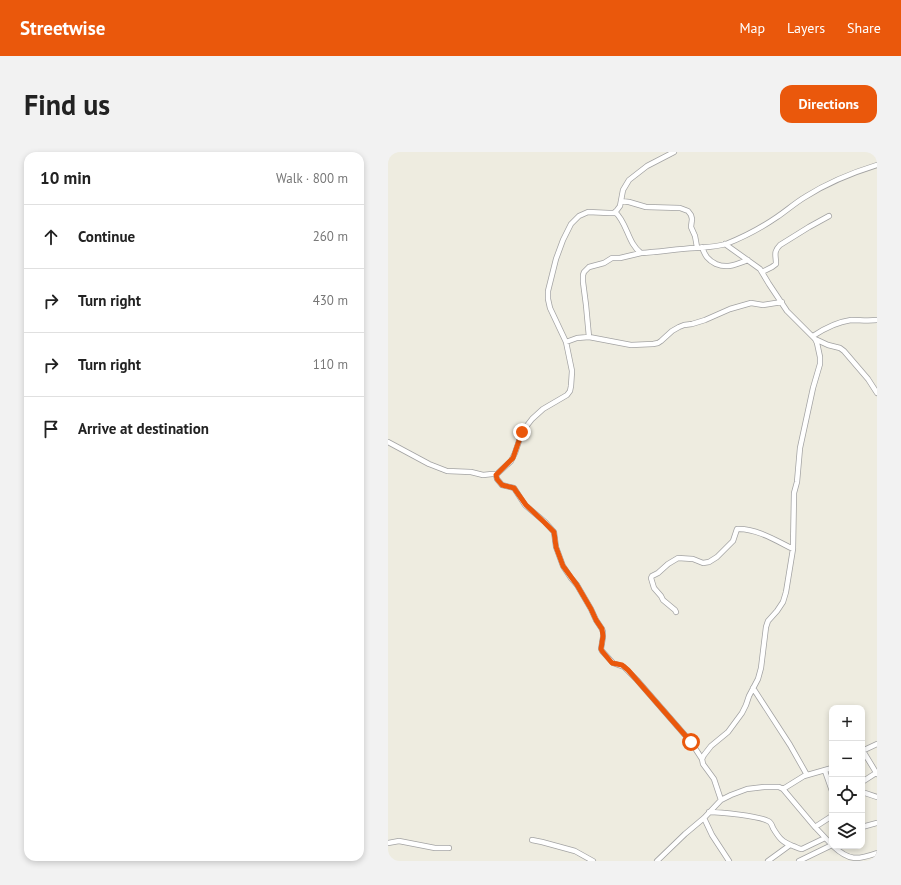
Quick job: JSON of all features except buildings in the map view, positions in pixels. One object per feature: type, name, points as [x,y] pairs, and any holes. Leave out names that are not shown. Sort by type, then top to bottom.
[{"type":"street","points":[[388,442],[440,469],[447,471],[471,472],[483,476],[497,474],[513,458],[522,432],[532,419],[543,408],[567,395],[570,391],[572,371],[566,342],[550,308],[548,291],[556,259],[571,224],[578,216],[588,212],[615,212],[620,206],[623,190],[630,180],[647,166],[674,152]]},
{"type":"street","points":[[589,337],[583,276],[584,272],[589,267],[604,263],[612,258],[620,258],[640,253],[712,247],[724,244],[743,236],[777,217],[803,198],[825,185],[877,165]]},
{"type":"street","points":[[621,201],[650,207],[680,208],[688,211],[692,219],[691,227],[700,247],[708,259],[725,266],[734,265],[748,260]]},
{"type":"street","points":[[615,212],[619,215],[634,246],[640,253]]},
{"type":"street","points":[[762,272],[776,264],[775,254],[780,245],[829,216]]},
{"type":"street","points":[[724,244],[758,266],[787,311],[814,338],[844,351],[868,379],[877,393]]},
{"type":"street","points":[[566,342],[577,338],[589,337],[631,345],[653,344],[658,343],[679,327],[705,320],[730,309],[751,304],[763,305],[782,302]]},
{"type":"street","points":[[814,338],[829,326],[842,322],[852,320],[877,320]]},
{"type":"street","points":[[702,759],[705,752],[728,732],[746,705],[758,679],[761,668],[768,621],[783,602],[786,592],[792,549],[794,493],[797,482],[800,448],[813,388],[820,364],[819,350],[814,338]]},
{"type":"street","points":[[497,474],[497,479],[502,485],[514,488],[526,505],[554,532],[556,547],[563,566],[577,585],[602,629],[602,651],[612,663],[624,667],[637,680],[691,742],[702,759],[703,764],[714,779],[722,800]]},
{"type":"street","points":[[676,612],[663,600],[654,588],[651,578],[676,559],[693,559],[703,563],[709,562],[717,558],[733,541],[737,529],[758,532],[792,549]]},
{"type":"street","points":[[753,688],[786,738],[807,775]]},
{"type":"street","points":[[865,750],[877,744]]},
{"type":"street","points":[[865,754],[877,774],[865,780]]},
{"type":"street","points":[[783,789],[807,775],[826,772],[829,770]]},
{"type":"street","points":[[826,772],[829,782]]},
{"type":"street","points":[[657,861],[722,800],[731,795],[747,790],[780,787],[829,841]]},
{"type":"street","points":[[865,794],[877,797]]},
{"type":"street","points":[[709,812],[752,816],[766,820],[771,823],[780,838],[790,845],[800,849],[829,842]]},
{"type":"street","points":[[704,818],[712,835],[729,861]]},
{"type":"street","points":[[815,827],[829,818]]},
{"type":"street","points":[[865,826],[877,823]]},
{"type":"street","points":[[532,840],[575,851],[593,861]]},
{"type":"street","points":[[388,843],[400,842],[435,848],[449,848]]},
{"type":"street","points":[[798,861],[829,843]]},
{"type":"street","points":[[768,861],[790,845]]},
{"type":"street","points":[[837,849],[843,855],[855,858],[861,858],[877,853]]},
{"type":"route","points":[[522,432],[513,458],[496,475],[497,479],[502,485],[514,488],[530,510],[554,532],[556,547],[563,566],[577,585],[602,629],[602,651],[612,663],[622,665],[628,670],[691,742]]}]
